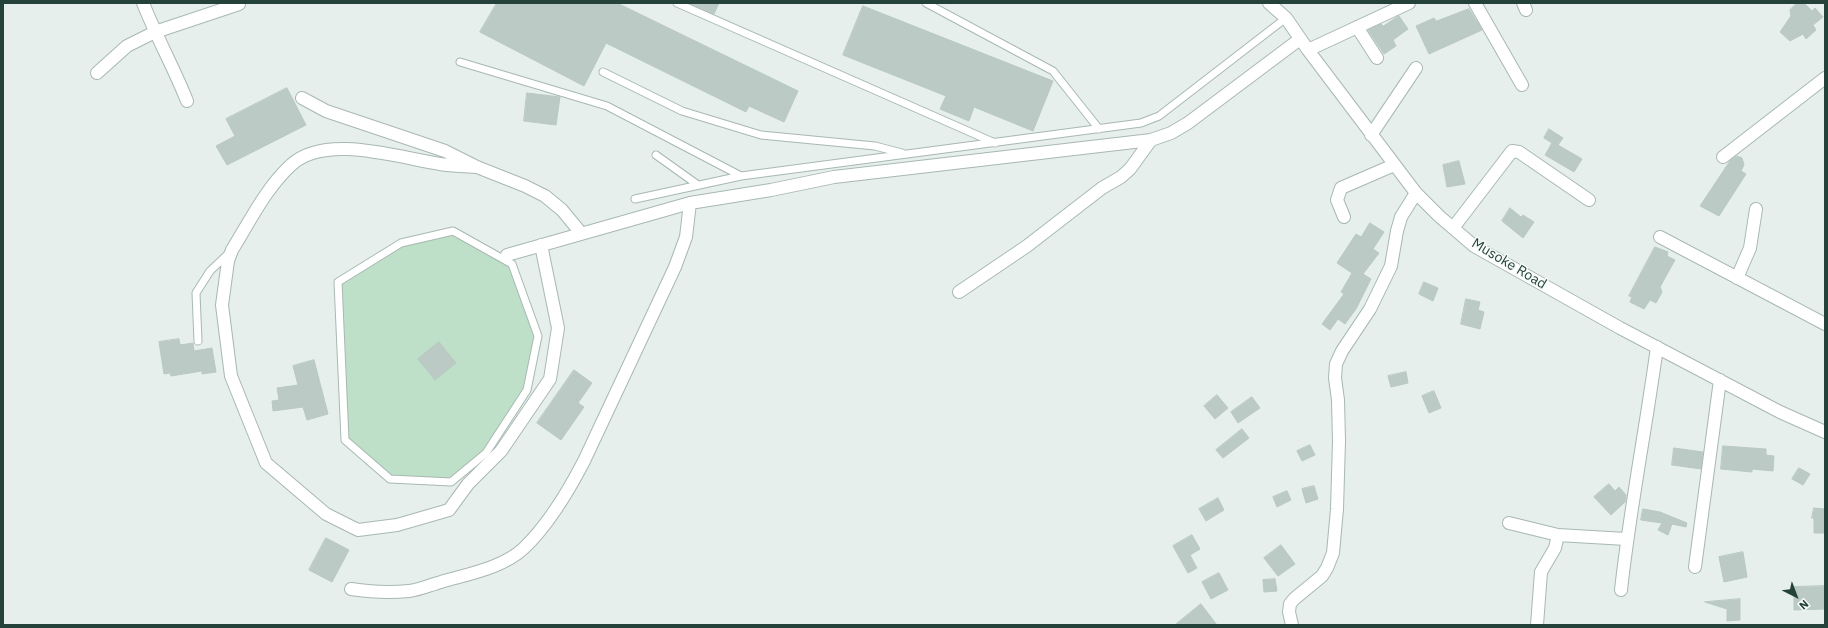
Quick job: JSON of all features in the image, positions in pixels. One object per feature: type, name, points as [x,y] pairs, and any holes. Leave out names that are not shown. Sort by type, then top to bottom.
[{"type":"street","points":[[142,3],[174,68],[187,101]]},
{"type":"street","name":"Musoke Road","points":[[1269,3],[1286,18],[1371,135],[1416,193],[1474,246],[1620,328],[1780,412],[1825,432]]},
{"type":"street","points":[[1308,50],[1409,3]]},
{"type":"street","points":[[1475,3],[1522,85]]},
{"type":"street","points":[[96,73],[127,46],[155,32],[239,4]]},
{"type":"street","points":[[1357,27],[1377,58]]},
{"type":"street","points":[[510,260],[541,245],[690,203],[771,190],[834,177],[1151,140],[1171,133],[1188,123],[1300,39]]},
{"type":"street","points":[[1371,135],[1416,68]]},
{"type":"street","points":[[1723,157],[1825,78]]},
{"type":"street","points":[[302,98],[326,111],[445,151],[477,167],[525,186],[545,196],[562,210],[581,233]]},
{"type":"street","points":[[959,292],[1027,246],[1102,188],[1126,173],[1151,140]]},
{"type":"street","points":[[477,167],[440,164],[388,154],[352,150],[315,152],[292,164],[275,181],[232,250],[228,261],[222,305],[231,376],[266,463],[326,514],[358,530],[397,525],[450,510],[468,484],[501,451],[550,379],[558,328],[541,245]]},
{"type":"street","points":[[1453,228],[1512,151],[1519,152],[1589,200]]},
{"type":"street","points":[[1344,217],[1337,200],[1341,188],[1394,165]]},
{"type":"street","points":[[1292,625],[1289,612],[1290,604],[1294,598],[1322,576],[1333,553],[1337,509],[1339,441],[1338,400],[1335,378],[1336,364],[1345,346],[1370,309],[1391,266],[1401,217],[1416,193]]},
{"type":"street","points":[[351,589],[379,593],[410,591],[478,571],[506,561],[523,549],[541,529],[570,488],[584,461],[675,267],[686,237],[690,203]]},
{"type":"street","points":[[1737,278],[1750,248],[1756,209]]},
{"type":"street","points":[[1660,237],[1825,324]]},
{"type":"street","points":[[1621,590],[1626,539],[1645,433],[1658,347]]},
{"type":"street","points":[[1696,567],[1720,380]]},
{"type":"street","points":[[1509,523],[1558,535],[1626,539]]},
{"type":"street","points":[[1537,625],[1541,572],[1555,548],[1558,535]]},
{"type":"lane","points":[[677,3],[996,143]]},
{"type":"lane","points":[[926,3],[1053,70],[1099,129]]},
{"type":"lane","points":[[635,199],[741,176],[1141,123],[1159,116],[1286,18]]},
{"type":"lane","points":[[460,62],[607,106],[741,176]]},
{"type":"lane","points":[[603,72],[682,111],[760,135],[875,146],[906,154]]},
{"type":"lane","points":[[656,155],[698,185]]},
{"type":"lane","points":[[453,231],[510,260],[538,336],[527,390],[486,453],[451,482],[390,479],[345,440],[338,282],[401,243],[453,231]]},
{"type":"lane","points":[[198,341],[196,293],[210,272],[232,250]]},
{"type":"green space","points":[[453,231],[512,264],[538,336],[527,390],[486,453],[451,482],[390,479],[345,440],[338,282],[401,243]]},
{"type":"building","points":[[497,3],[617,3],[798,91],[784,122],[749,106],[746,112],[606,43],[584,86],[480,32]]},
{"type":"building","points":[[689,3],[719,3],[714,14]]},
{"type":"building","points":[[1797,3],[1804,3],[1812,11],[1815,8],[1823,17],[1813,25],[1816,30],[1806,39],[1803,34],[1790,41],[1780,32],[1791,16],[1790,10]]},
{"type":"building","points":[[863,6],[1053,81],[1033,131],[974,107],[969,121],[940,109],[946,96],[843,55]]},
{"type":"building","points":[[1469,9],[1482,30],[1429,54],[1416,26],[1434,18],[1436,21]]},
{"type":"building","points":[[1399,16],[1408,29],[1393,40],[1396,46],[1384,54],[1368,30],[1381,24],[1383,26]]},
{"type":"building","points":[[287,88],[306,125],[227,165],[216,146],[235,136],[226,119]]},
{"type":"building","points":[[527,93],[560,97],[556,125],[524,121]]},
{"type":"building","points":[[1549,129],[1563,138],[1558,145],[1582,159],[1574,172],[1545,155],[1552,143],[1544,138]]},
{"type":"building","points":[[1737,156],[1742,158],[1744,165],[1741,171],[1746,174],[1719,216],[1700,206],[1730,161]]},
{"type":"building","points":[[1459,161],[1465,184],[1447,187],[1443,165]]},
{"type":"building","points":[[1510,208],[1521,217],[1523,215],[1534,222],[1523,238],[1502,221]]},
{"type":"building","points":[[1370,223],[1384,232],[1373,249],[1379,253],[1363,274],[1371,279],[1356,309],[1345,324],[1338,319],[1330,330],[1322,324],[1344,294],[1341,292],[1352,273],[1337,263],[1356,234],[1361,237]]},
{"type":"building","points":[[1655,247],[1668,252],[1667,256],[1675,260],[1660,287],[1662,292],[1656,303],[1650,300],[1644,309],[1630,302],[1632,297],[1629,296]]},
{"type":"building","points":[[1424,282],[1438,288],[1433,301],[1419,294]]},
{"type":"building","points":[[1466,299],[1480,302],[1478,310],[1484,312],[1480,329],[1461,324]]},
{"type":"building","points":[[179,339],[180,345],[193,343],[194,351],[212,348],[216,372],[202,374],[202,371],[171,376],[170,373],[164,374],[159,342]]},
{"type":"building","points":[[439,342],[456,363],[435,380],[418,359]]},
{"type":"building","points":[[314,360],[328,414],[307,420],[303,407],[273,411],[272,401],[279,400],[277,388],[298,385],[293,366]]},
{"type":"building","points":[[574,370],[592,383],[578,403],[584,407],[561,440],[537,423]]},
{"type":"building","points":[[1406,372],[1408,383],[1391,387],[1388,376]]},
{"type":"building","points":[[1434,391],[1441,408],[1429,413],[1422,396]]},
{"type":"building","points":[[1217,395],[1228,408],[1215,419],[1204,406]]},
{"type":"building","points":[[1252,397],[1260,408],[1238,423],[1231,412]]},
{"type":"building","points":[[1242,429],[1249,438],[1223,458],[1216,450]]},
{"type":"building","points":[[1310,445],[1315,455],[1302,461],[1297,451]]},
{"type":"building","points":[[1723,446],[1766,449],[1766,455],[1774,456],[1773,471],[1752,469],[1752,472],[1721,469]]},
{"type":"building","points":[[1674,448],[1703,452],[1701,469],[1672,465]]},
{"type":"building","points":[[1799,468],[1810,474],[1803,485],[1792,479]]},
{"type":"building","points":[[1609,484],[1615,491],[1619,487],[1626,495],[1625,502],[1611,515],[1594,497]]},
{"type":"building","points":[[1314,486],[1318,499],[1306,503],[1302,489]]},
{"type":"building","points":[[1287,491],[1291,500],[1277,507],[1273,497]]},
{"type":"building","points":[[1218,498],[1224,510],[1206,521],[1199,509]]},
{"type":"building","points":[[1814,508],[1825,509],[1825,533],[1814,533],[1814,518],[1812,518]]},
{"type":"building","points":[[1643,509],[1660,512],[1687,523],[1686,527],[1672,524],[1668,535],[1658,530],[1662,523],[1641,520]]},
{"type":"building","points":[[1192,535],[1200,549],[1190,555],[1197,568],[1188,573],[1173,546]]},
{"type":"building","points":[[326,538],[349,550],[332,582],[309,570]]},
{"type":"building","points":[[1281,545],[1295,564],[1278,576],[1264,558]]},
{"type":"building","points":[[1743,552],[1747,577],[1724,582],[1719,557]]},
{"type":"building","points":[[1219,573],[1228,590],[1211,599],[1202,582]]},
{"type":"building","points":[[1275,579],[1277,591],[1264,592],[1263,580]]},
{"type":"building","points":[[1825,586],[1825,609],[1794,610],[1794,587]]},
{"type":"building","points":[[1740,599],[1740,620],[1727,621],[1727,609],[1705,602]]},
{"type":"building","points":[[1201,604],[1217,625],[1175,625]]}]
